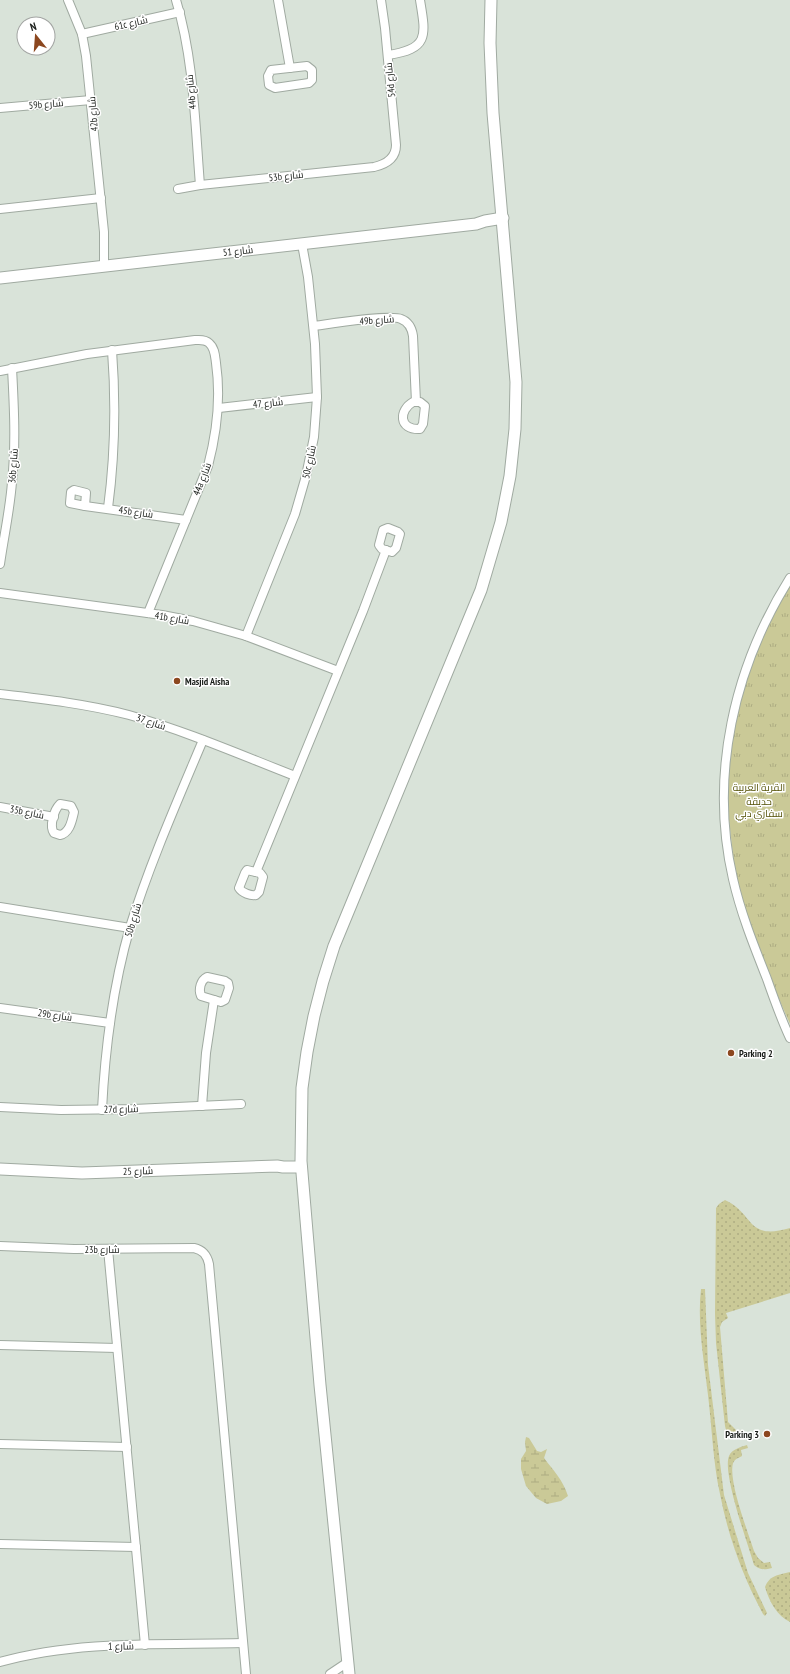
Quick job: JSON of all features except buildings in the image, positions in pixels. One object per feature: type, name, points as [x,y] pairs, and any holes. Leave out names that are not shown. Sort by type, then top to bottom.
[{"type":"street","name":"42b شارع","points":[[68,0],[82,34],[86,56],[107,266]]},
{"type":"street","name":"44b شارع","points":[[176,0],[180,12],[190,80],[200,185]]},
{"type":"street","points":[[278,0],[290,68]]},
{"type":"street","name":"54d شارع","points":[[381,0],[388,55],[396,145],[395,154],[392,159]]},
{"type":"street","points":[[388,55],[405,52],[418,44],[424,30],[420,0]]},
{"type":"street","points":[[350,1674],[322,1408],[301,1164],[302,1103],[307,1052],[314,1016],[334,946],[481,590],[493,553],[506,499],[516,429],[516,382],[491,78],[490,0]]},
{"type":"street","name":"61c شارع","points":[[82,34],[180,12]]},
{"type":"street","points":[[305,66],[309,67],[312,70],[312,80],[307,84],[275,88],[271,87],[268,76],[270,72],[290,68],[305,66]]},
{"type":"street","name":"59b شارع","points":[[0,108],[91,100]]},
{"type":"street","name":"53b شارع","points":[[178,189],[200,185],[374,166],[380,165],[392,159]]},
{"type":"street","points":[[0,209],[101,198]]},
{"type":"street","name":"شارع 51","points":[[0,278],[476,224],[485,226],[503,221]]},
{"type":"street","name":"50c شارع","points":[[246,636],[301,496],[313,444],[317,398],[314,326],[305,244]]},
{"type":"street","name":"49b شارع","points":[[314,326],[390,317],[403,319],[412,330],[413,336],[416,402]]},
{"type":"street","name":"44a شارع","points":[[112,350],[198,340],[206,341],[212,346],[215,354],[219,390],[219,408],[216,434],[208,466],[148,613]]},
{"type":"street","points":[[0,371],[112,350],[115,413],[113,461],[108,508]]},
{"type":"street","name":"36b شارع","points":[[0,564],[8,519],[13,466],[14,406],[12,368]]},
{"type":"street","name":"شارع 47","points":[[219,408],[317,398]]},
{"type":"street","name":"45b شارع","points":[[85,506],[186,520]]},
{"type":"street","points":[[256,872],[361,617],[386,550]]},
{"type":"street","points":[[790,578],[765,621],[744,674],[730,729],[724,786],[727,843],[735,885],[750,935],[790,1038]]},
{"type":"street","name":"41b شارع","points":[[0,593],[148,613],[193,621],[246,636],[338,671]]},
{"type":"street","name":"شارع 37","points":[[0,694],[78,704],[149,721],[203,740],[295,776]]},
{"type":"street","name":"50b شارع","points":[[102,1110],[103,1080],[110,1023],[119,974],[130,928],[161,842],[203,740]]},
{"type":"street","name":"35b شارع","points":[[0,807],[54,817]]},
{"type":"street","points":[[0,907],[130,928]]},
{"type":"street","points":[[202,1106],[206,1053],[214,1000]]},
{"type":"street","name":"29b شارع","points":[[0,1008],[110,1023]]},
{"type":"street","name":"27d شارع","points":[[0,1107],[42,1110],[102,1110],[241,1104]]},
{"type":"street","name":"شارع 25","points":[[0,1169],[82,1173],[281,1167],[301,1164]]},
{"type":"street","name":"23b شارع","points":[[0,1246],[108,1249],[194,1248],[206,1255],[209,1264],[243,1643]]},
{"type":"street","points":[[108,1249],[145,1645]]},
{"type":"street","points":[[0,1345],[117,1348]]},
{"type":"street","points":[[0,1444],[127,1447]]},
{"type":"street","points":[[0,1544],[136,1547]]},
{"type":"street","points":[[243,1643],[246,1674]]},
{"type":"street","name":"شارع 1","points":[[0,1662],[64,1648],[243,1643]]},
{"type":"street","points":[[330,1674],[348,1662]]},
{"type":"green space","name":"القرية العربية","points":[[790,583],[790,1024],[746,923],[736,880],[728,812],[728,754],[748,665]]},
{"type":"green space","points":[[725,1200],[742,1212],[758,1229],[776,1231],[790,1228],[790,1293],[726,1313],[728,1318],[722,1322],[720,1327],[728,1422],[736,1430],[743,1430],[745,1437],[738,1439],[727,1434],[725,1426],[716,1343],[716,1208]]},
{"type":"green space","points":[[701,1289],[705,1289],[708,1365],[724,1495],[748,1573],[767,1613],[765,1616],[749,1586],[737,1556],[723,1510],[714,1457],[702,1342],[700,1315]]},
{"type":"green space","points":[[526,1437],[529,1438],[537,1451],[541,1452],[547,1449],[544,1458],[561,1480],[568,1496],[561,1501],[547,1504],[536,1498],[526,1486],[521,1469],[521,1459],[526,1451]]},
{"type":"green space","points":[[747,1445],[748,1448],[741,1450],[742,1456],[733,1463],[733,1482],[739,1507],[754,1551],[758,1558],[764,1563],[770,1562],[772,1568],[767,1569],[760,1569],[754,1565],[732,1492],[729,1477],[728,1465],[730,1454],[734,1450]]},
{"type":"green space","points":[[790,1572],[790,1622],[781,1616],[774,1608],[765,1587],[772,1578]]},
{"type":"place","name":"Masjid Aisha","points":[[177,681]]},
{"type":"place","name":"Parking 2","points":[[731,1053]]},
{"type":"place","name":"Parking 3","points":[[767,1434]]},
{"type":"park label","name":"حديقة سفاري دبي","points":[[759,806]]}]
